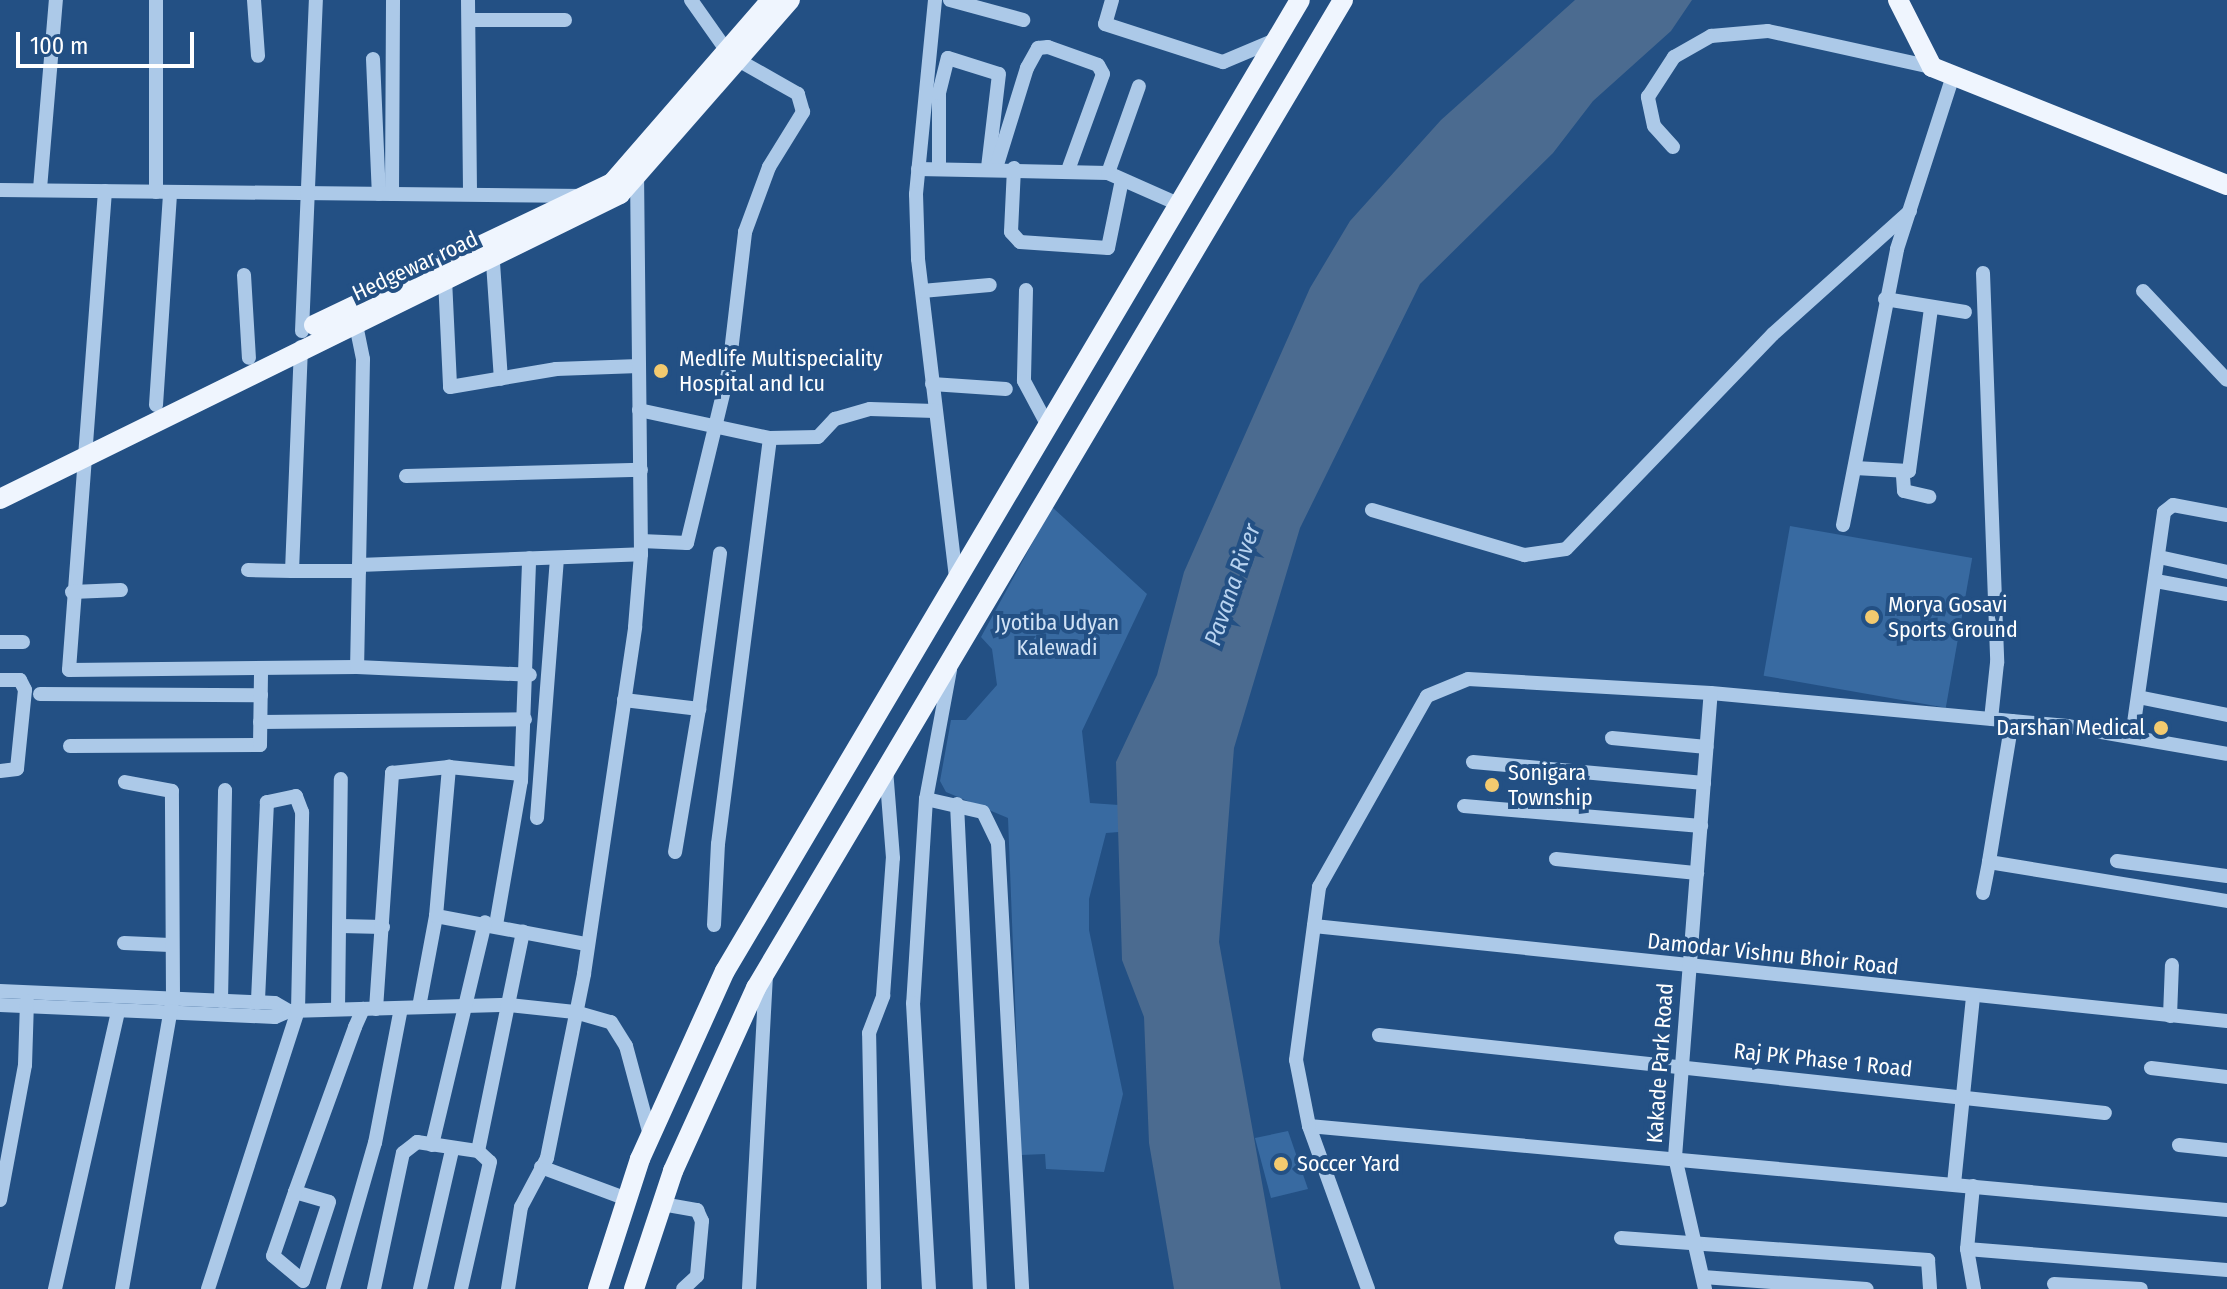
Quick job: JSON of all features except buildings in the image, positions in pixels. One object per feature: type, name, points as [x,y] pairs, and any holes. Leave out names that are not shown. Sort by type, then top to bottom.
[{"type":"main road","name":"Hedgewar road","points":[[0,483],[84,449],[353,314],[492,250],[589,202],[637,172],[732,56],[771,0]]},
{"type":"main road","name":"Hedgewar road","points":[[732,56],[790,0]]},
{"type":"main road","points":[[598,1289],[650,1135],[692,1039],[941,604],[1300,0]]},
{"type":"main road","points":[[1898,0],[1932,67],[2227,185]]},
{"type":"main road","points":[[634,1289],[662,1204],[725,1054],[765,972],[1344,3]]},
{"type":"main road","name":"Hedgewar road","points":[[353,314],[445,279],[492,250]]},
{"type":"main road","name":"Hedgewar road","points":[[0,499],[156,405],[249,358],[302,339]]},
{"type":"main road","points":[[941,604],[971,625]]},
{"type":"main road","points":[[692,1039],[725,1054]]},
{"type":"street","points":[[40,189],[56,0]]},
{"type":"street","points":[[156,0],[163,192],[156,405]]},
{"type":"street","points":[[254,0],[258,56]]},
{"type":"street","points":[[292,571],[316,0]]},
{"type":"street","points":[[385,194],[393,0]]},
{"type":"street","points":[[468,0],[470,194]]},
{"type":"street","points":[[248,570],[292,571],[557,559],[687,543],[716,429],[745,232],[769,167],[803,112],[798,94],[732,56],[691,0]]},
{"type":"street","points":[[935,0],[918,169],[922,291],[956,579]]},
{"type":"street","points":[[950,0],[1023,20]]},
{"type":"street","points":[[1112,0],[1105,24],[1223,62],[1275,40]]},
{"type":"street","points":[[469,20],[565,20]]},
{"type":"street","points":[[1673,147],[1654,126],[1648,97],[1674,57],[1711,36],[1768,31],[1932,67]]},
{"type":"street","points":[[992,168],[1027,68],[1038,48],[1048,47],[1098,65],[1103,74],[1068,170]]},
{"type":"street","points":[[939,167],[939,93],[948,58],[999,74],[992,168]]},
{"type":"street","points":[[373,59],[385,194]]},
{"type":"street","points":[[1843,525],[1885,299],[1953,76]]},
{"type":"street","points":[[1108,173],[1139,86]]},
{"type":"street","points":[[918,169],[1014,168],[1108,173],[1178,204]]},
{"type":"street","points":[[1014,168],[1011,232],[1020,242],[1108,248],[1122,180]]},
{"type":"street","points":[[508,1289],[521,1207],[541,1167],[575,1012],[624,700],[641,547],[637,172]]},
{"type":"street","points":[[0,190],[307,190],[470,194],[589,202]]},
{"type":"street","points":[[105,191],[72,592],[69,670],[357,667],[530,675]]},
{"type":"street","points":[[1372,510],[1524,555],[1566,549],[1773,334],[1910,211]]},
{"type":"street","points":[[492,250],[501,379]]},
{"type":"street","points":[[1983,273],[1997,663],[1991,719]]},
{"type":"street","points":[[244,275],[249,358]]},
{"type":"street","points":[[445,279],[450,387],[639,366]]},
{"type":"street","points":[[922,291],[990,285]]},
{"type":"street","points":[[1026,290],[1024,381],[1047,424]]},
{"type":"street","points":[[2143,291],[2227,380]]},
{"type":"street","points":[[1885,299],[1965,312]]},
{"type":"street","points":[[1929,497],[1904,491],[1903,476],[1926,376],[1931,308]]},
{"type":"street","points":[[353,314],[363,359],[357,667]]},
{"type":"street","points":[[932,384],[1006,389]]},
{"type":"street","points":[[639,410],[716,429],[770,438],[818,437],[835,419],[870,409],[935,411]]},
{"type":"street","points":[[714,925],[718,844],[770,438]]},
{"type":"street","points":[[1855,468],[1903,476]]},
{"type":"street","points":[[406,476],[641,470]]},
{"type":"street","points":[[2132,737],[2168,507],[2227,515]]},
{"type":"street","points":[[675,852],[699,709],[720,553]]},
{"type":"street","points":[[2159,557],[2227,572]]},
{"type":"street","points":[[432,1145],[490,924],[521,774],[530,675],[529,558]]},
{"type":"street","points":[[537,818],[557,559]]},
{"type":"street","points":[[2156,581],[2227,594]]},
{"type":"street","points":[[72,592],[121,590]]},
{"type":"street","points":[[0,642],[23,642]]},
{"type":"street","points":[[929,1289],[913,1003],[926,799],[953,655]]},
{"type":"street","points":[[70,746],[260,745],[261,670]]},
{"type":"street","points":[[1368,1289],[1309,1126],[1296,1060],[1319,887],[1427,696],[1468,679],[1711,693],[2012,721],[2227,754]]},
{"type":"street","points":[[0,680],[20,680],[25,690],[17,769],[0,771]]},
{"type":"street","name":"Kakade Park Road","points":[[1704,1283],[1675,1157],[1679,1067],[1711,693]]},
{"type":"street","points":[[40,694],[261,695]]},
{"type":"street","points":[[2138,697],[2227,715]]},
{"type":"street","points":[[624,700],[699,709]]},
{"type":"street","points":[[260,722],[525,719]]},
{"type":"street","points":[[1983,893],[2012,721]]},
{"type":"street","points":[[1612,738],[1707,747]]},
{"type":"street","points":[[1473,762],[1704,783]]},
{"type":"street","points":[[295,1192],[329,1202],[303,1281],[272,1257],[295,1192],[369,1009],[383,927],[389,779],[399,769],[449,767],[521,774]]},
{"type":"street","points":[[419,1007],[436,916],[449,767]]},
{"type":"street","points":[[874,1289],[869,1033],[883,996],[893,858],[886,768]]},
{"type":"street","points":[[338,1009],[341,779]]},
{"type":"street","points":[[122,1289],[173,1005],[170,945],[172,791],[125,782]]},
{"type":"street","points":[[221,1001],[225,790]]},
{"type":"street","points":[[208,1289],[294,1011],[302,812],[296,796],[267,802],[258,1003]]},
{"type":"street","points":[[926,799],[983,812],[998,843],[1022,1289]]},
{"type":"street","points":[[957,804],[980,1289]]},
{"type":"street","points":[[1464,806],[1701,826]]},
{"type":"street","points":[[1556,859],[1697,873]]},
{"type":"street","points":[[2117,861],[2227,876]]},
{"type":"street","points":[[1989,862],[2227,901]]},
{"type":"street","points":[[436,916],[586,944]]},
{"type":"street","points":[[341,926],[383,927]]},
{"type":"street","name":"Damodar Vishnu Bhoir Road","points":[[1314,926],[1973,998],[2227,1021]]},
{"type":"street","points":[[478,1151],[523,932]]},
{"type":"street","points":[[124,943],[170,945]]},
{"type":"street","points":[[2170,1016],[2172,965]]},
{"type":"street","points":[[749,1289],[765,972]]},
{"type":"street","points":[[0,991],[27,1000],[118,1012],[221,1001],[258,1003],[294,1011]]},
{"type":"street","points":[[1954,1184],[1973,998]]},
{"type":"street","points":[[0,1005],[27,1000],[173,1005],[275,1017],[294,1011],[509,1005],[575,1012],[611,1022],[619,1034],[641,1081],[650,1135]]},
{"type":"street","points":[[0,1200],[25,1065],[27,1000]]},
{"type":"street","points":[[333,1289],[375,1143],[401,1008]]},
{"type":"street","points":[[55,1289],[118,1012]]},
{"type":"street","name":"Raj PK Phase 1 Road","points":[[1379,1035],[2105,1113]]},
{"type":"street","points":[[2151,1068],[2227,1077]]},
{"type":"street","points":[[1309,1126],[1675,1157],[2227,1210]]},
{"type":"street","points":[[374,1289],[403,1153],[411,1142],[452,1150],[478,1151],[490,1162],[461,1289]]},
{"type":"street","points":[[375,1143],[403,1153]]},
{"type":"street","points":[[2179,1145],[2227,1150]]},
{"type":"street","points":[[420,1289],[452,1150]]},
{"type":"street","points":[[541,1167],[627,1199]]},
{"type":"street","points":[[1973,1186],[1967,1249],[1974,1289]]},
{"type":"street","points":[[662,1204],[697,1210],[702,1221],[697,1276],[683,1289]]},
{"type":"street","points":[[1621,1238],[1928,1260],[1930,1289]]},
{"type":"street","points":[[1967,1249],[2227,1270]]},
{"type":"street","points":[[1704,1283],[1867,1289]]},
{"type":"street","points":[[2054,1284],[2141,1289]]},
{"type":"green space","name":"Jyotiba Udyan Kalewadi","points":[[1052,507],[1147,594],[1082,731],[1090,803],[1119,805],[1119,832],[1106,833],[1089,899],[1089,930],[1123,1094],[1104,1172],[1046,1169],[1045,1154],[1021,1155],[1008,818],[946,792],[940,781],[951,720],[966,720],[997,685],[992,649],[981,637]]},
{"type":"green space","name":"Morya Gosavi Sports Ground","points":[[1790,526],[1972,558],[1946,708],[1764,676]]},
{"type":"green space","name":"Soccer Yard","points":[[1288,1131],[1308,1189],[1271,1198],[1255,1138]]},
{"type":"water","name":"Pavana River","points":[[1575,0],[1692,0],[1671,31],[1593,101],[1553,153],[1420,284],[1300,528],[1234,748],[1219,942],[1281,1289],[1174,1289],[1149,1143],[1144,1017],[1122,960],[1116,762],[1157,675],[1184,572],[1310,288],[1350,221],[1441,120]]},
{"type":"place","name":"Medlife Multispeciality Hospital and Icu","points":[[661,371]]},
{"type":"place","name":"Morya Gosavi Sports Ground","points":[[1872,617]]},
{"type":"place","name":"Darshan Medical","points":[[2161,728]]},
{"type":"place","name":"Sonigara Township","points":[[1492,785]]},
{"type":"place","name":"Soccer Yard","points":[[1281,1164]]}]
